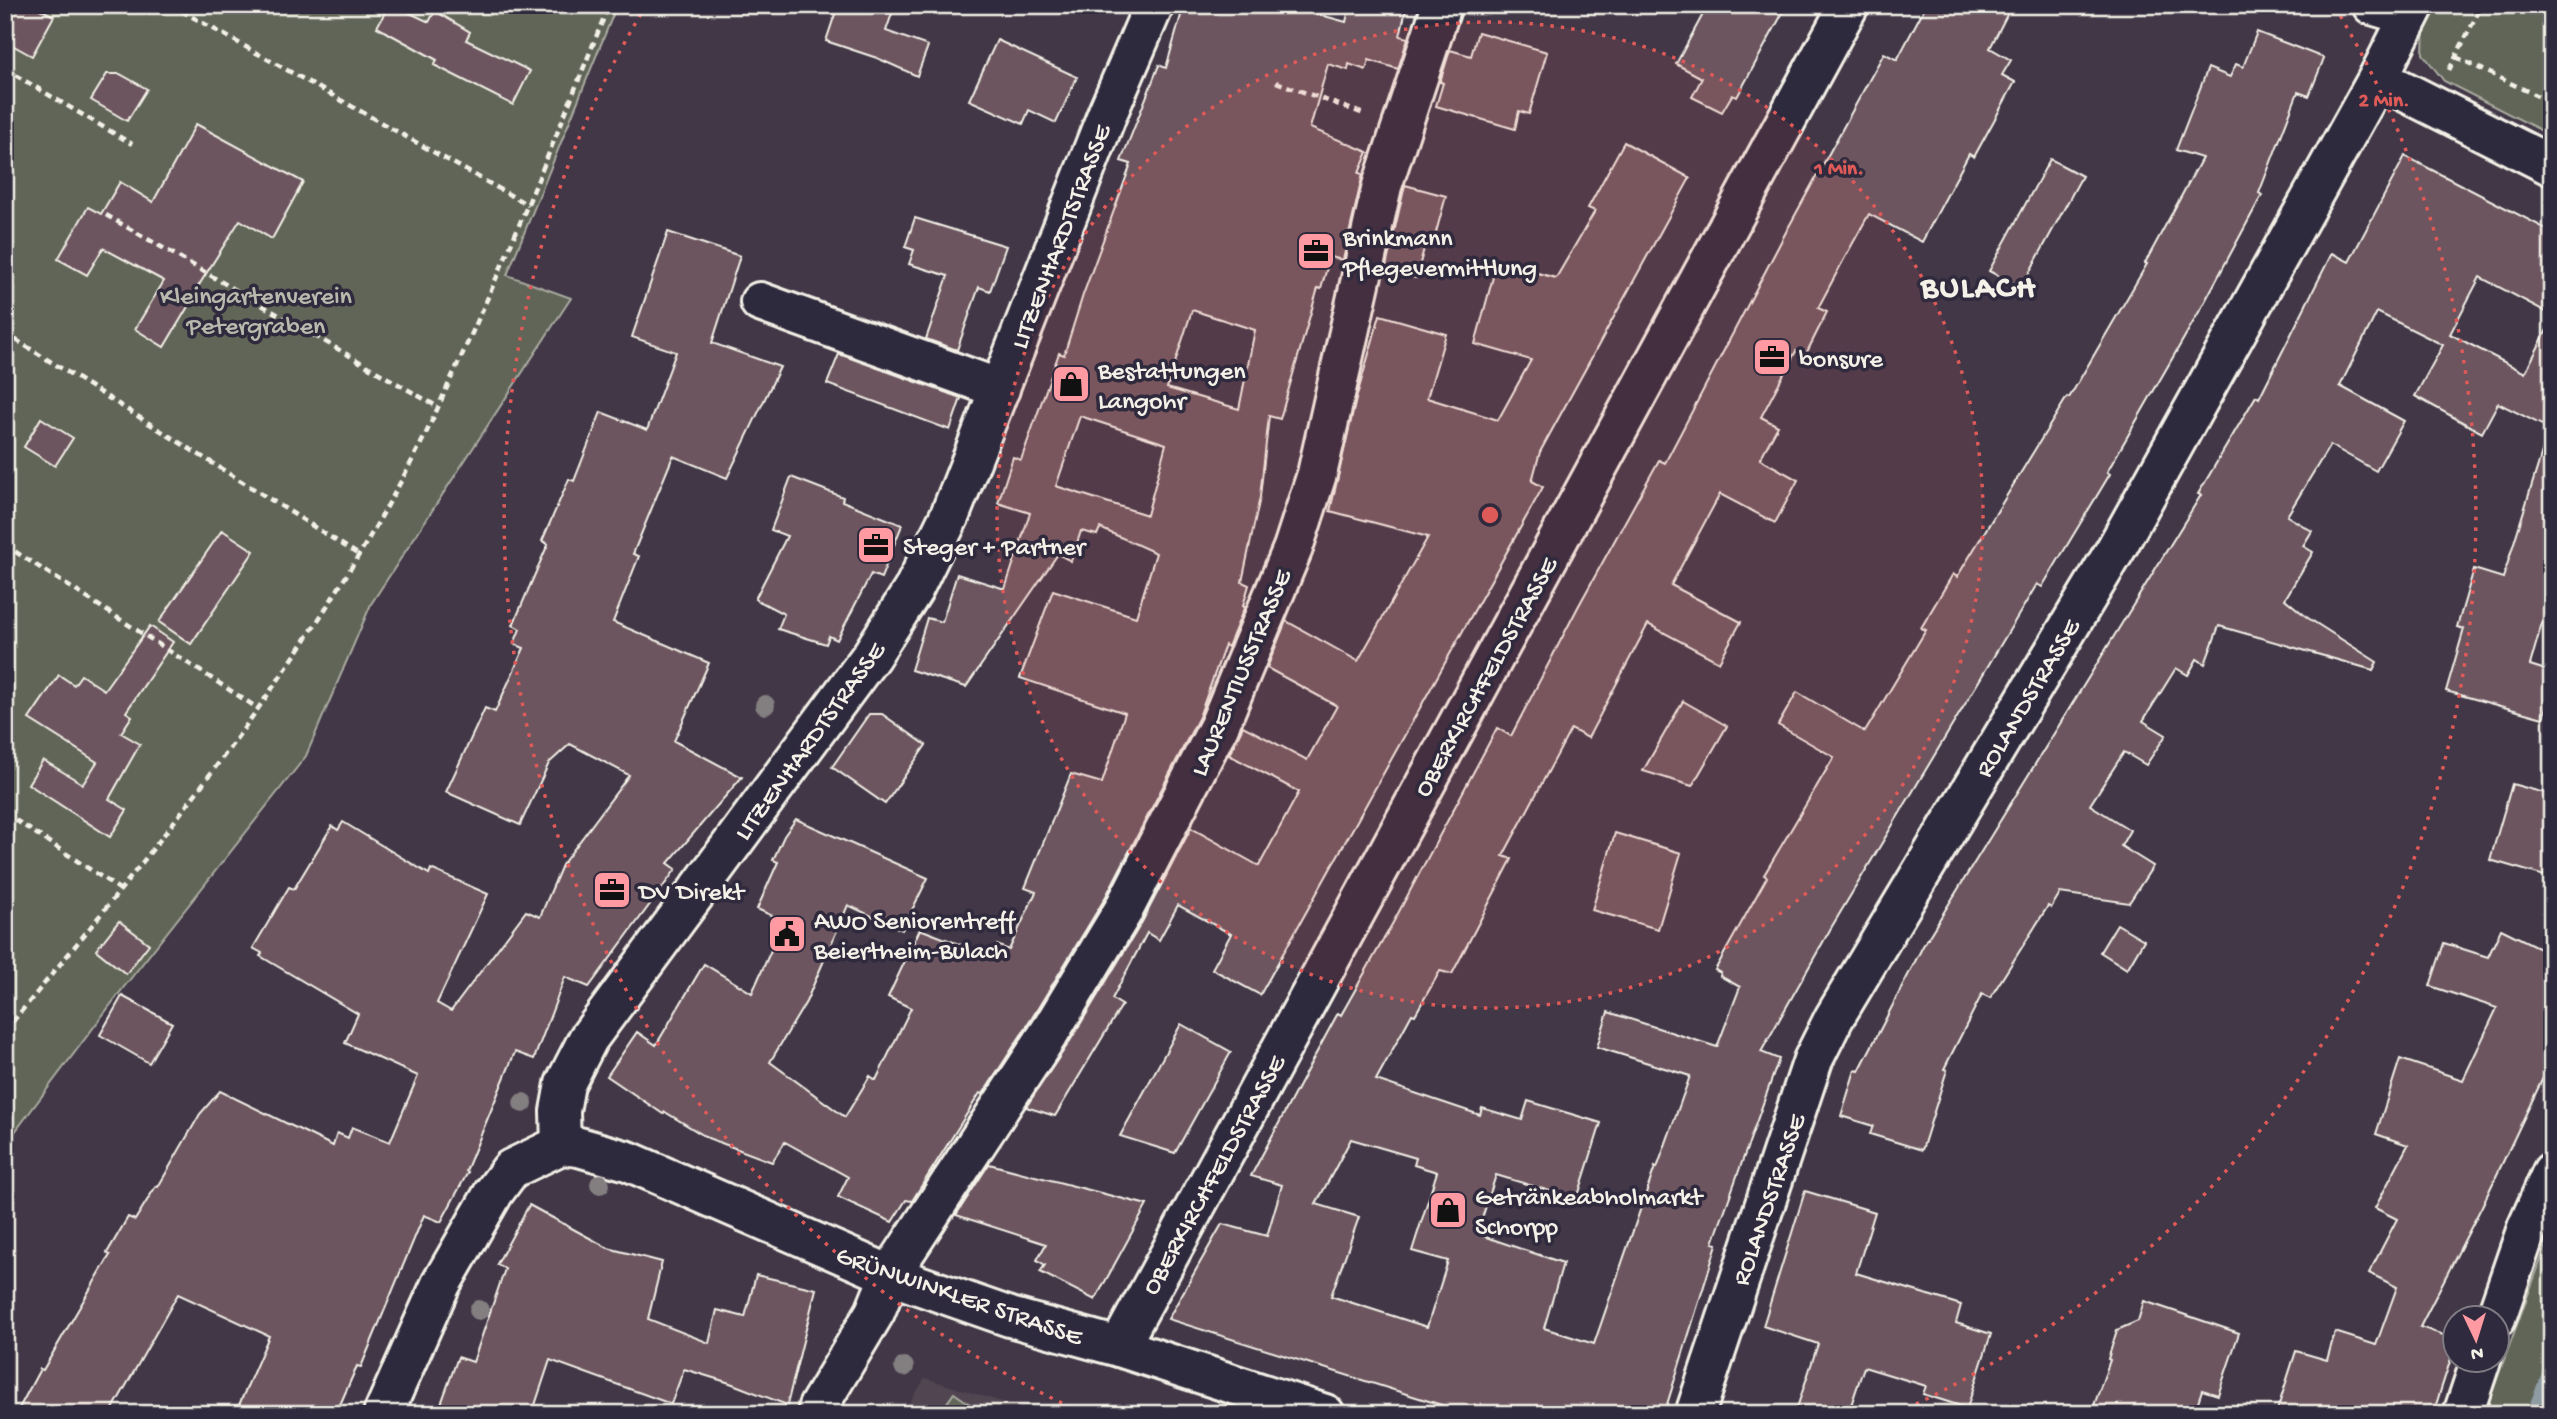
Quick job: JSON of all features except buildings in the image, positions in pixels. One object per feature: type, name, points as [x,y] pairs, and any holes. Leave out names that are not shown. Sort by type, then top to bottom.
[{"type":"street","name":"LITZENHARDTSTRASSE","points":[[561,1145],[559,1111],[565,1084],[587,1039],[871,656],[913,590],[950,515],[1108,112],[1154,5]]},
{"type":"street","name":"LAURENTIUSSTRASSE","points":[[818,1407],[875,1311],[890,1275],[1051,1030],[1123,911],[1219,726],[1293,548],[1317,474],[1382,186],[1442,5]]},
{"type":"street","name":"OBERKIRCHFELDSTRASSE","points":[[1119,1347],[1849,5]]},
{"type":"street","points":[[2372,5],[2412,11]]},
{"type":"street","name":"ROLANDSTRASSE","points":[[1695,1414],[1813,1060],[1834,1018],[2117,547],[2378,79],[2412,11]]},
{"type":"street","points":[[2378,79],[2552,166]]},
{"type":"street","points":[[760,302],[1000,388]]},
{"type":"street","points":[[383,1414],[442,1284],[494,1192],[511,1169],[561,1145]]},
{"type":"street","name":"GRÜNWINKLER STRASSE","points":[[561,1145],[590,1149],[628,1161],[890,1275],[1010,1317],[1119,1347],[1325,1414]]},
{"type":"street","points":[[2501,1304],[2528,1228],[2552,1172]]},
{"type":"street","points":[[2463,1414],[2477,1374]]},
{"type":"path","points":[[171,5],[528,205]]},
{"type":"path","points":[[5,1031],[121,890],[259,709],[359,555],[417,452],[501,271],[609,5]]},
{"type":"path","points":[[2431,106],[2482,5]]},
{"type":"path","points":[[2456,57],[2552,103]]},
{"type":"path","points":[[5,69],[132,144]]},
{"type":"path","points":[[1276,82],[1401,128]]},
{"type":"path","points":[[106,215],[438,407]]},
{"type":"path","points":[[5,333],[359,555]]},
{"type":"path","points":[[5,545],[259,709]]},
{"type":"path","points":[[5,813],[121,890]]},
{"type":"shaded area","points":[[925,1378],[1040,1414],[902,1414]]},
{"type":"green space","name":"Kleingartenverein Petergraben","points":[[5,5],[617,5],[507,275],[571,298],[371,604],[306,756],[124,987],[5,1145]]},
{"type":"green space","points":[[2435,5],[2552,5],[2552,136],[2444,81],[2423,54],[2424,24]]},
{"type":"green space","points":[[2552,1230],[2552,1414],[2484,1414],[2499,1374],[2512,1374],[2512,1338]]},
{"type":"green space","points":[[954,1393],[980,1411],[977,1414],[939,1414]]},
{"type":"waterway","points":[[2532,1414],[2552,1364]]},
{"type":"place","name":"Brinkmann Pflegevermittlung","points":[[1316,251]]},
{"type":"place","name":"bonsure","points":[[1772,357]]},
{"type":"place","name":"Bestattungen Langohr","points":[[1071,384]]},
{"type":"place","name":"Steger + Partner","points":[[876,545]]},
{"type":"place","name":"DV Direkt","points":[[612,890]]},
{"type":"place","name":"AWO Seniorentreff Beiertheim-Bulach","points":[[787,934]]},
{"type":"place","name":"Getränkeabholmarkt Schorpp","points":[[1448,1210]]},
{"type":"district","name":"BULACH","points":[[1979,284]]}]
